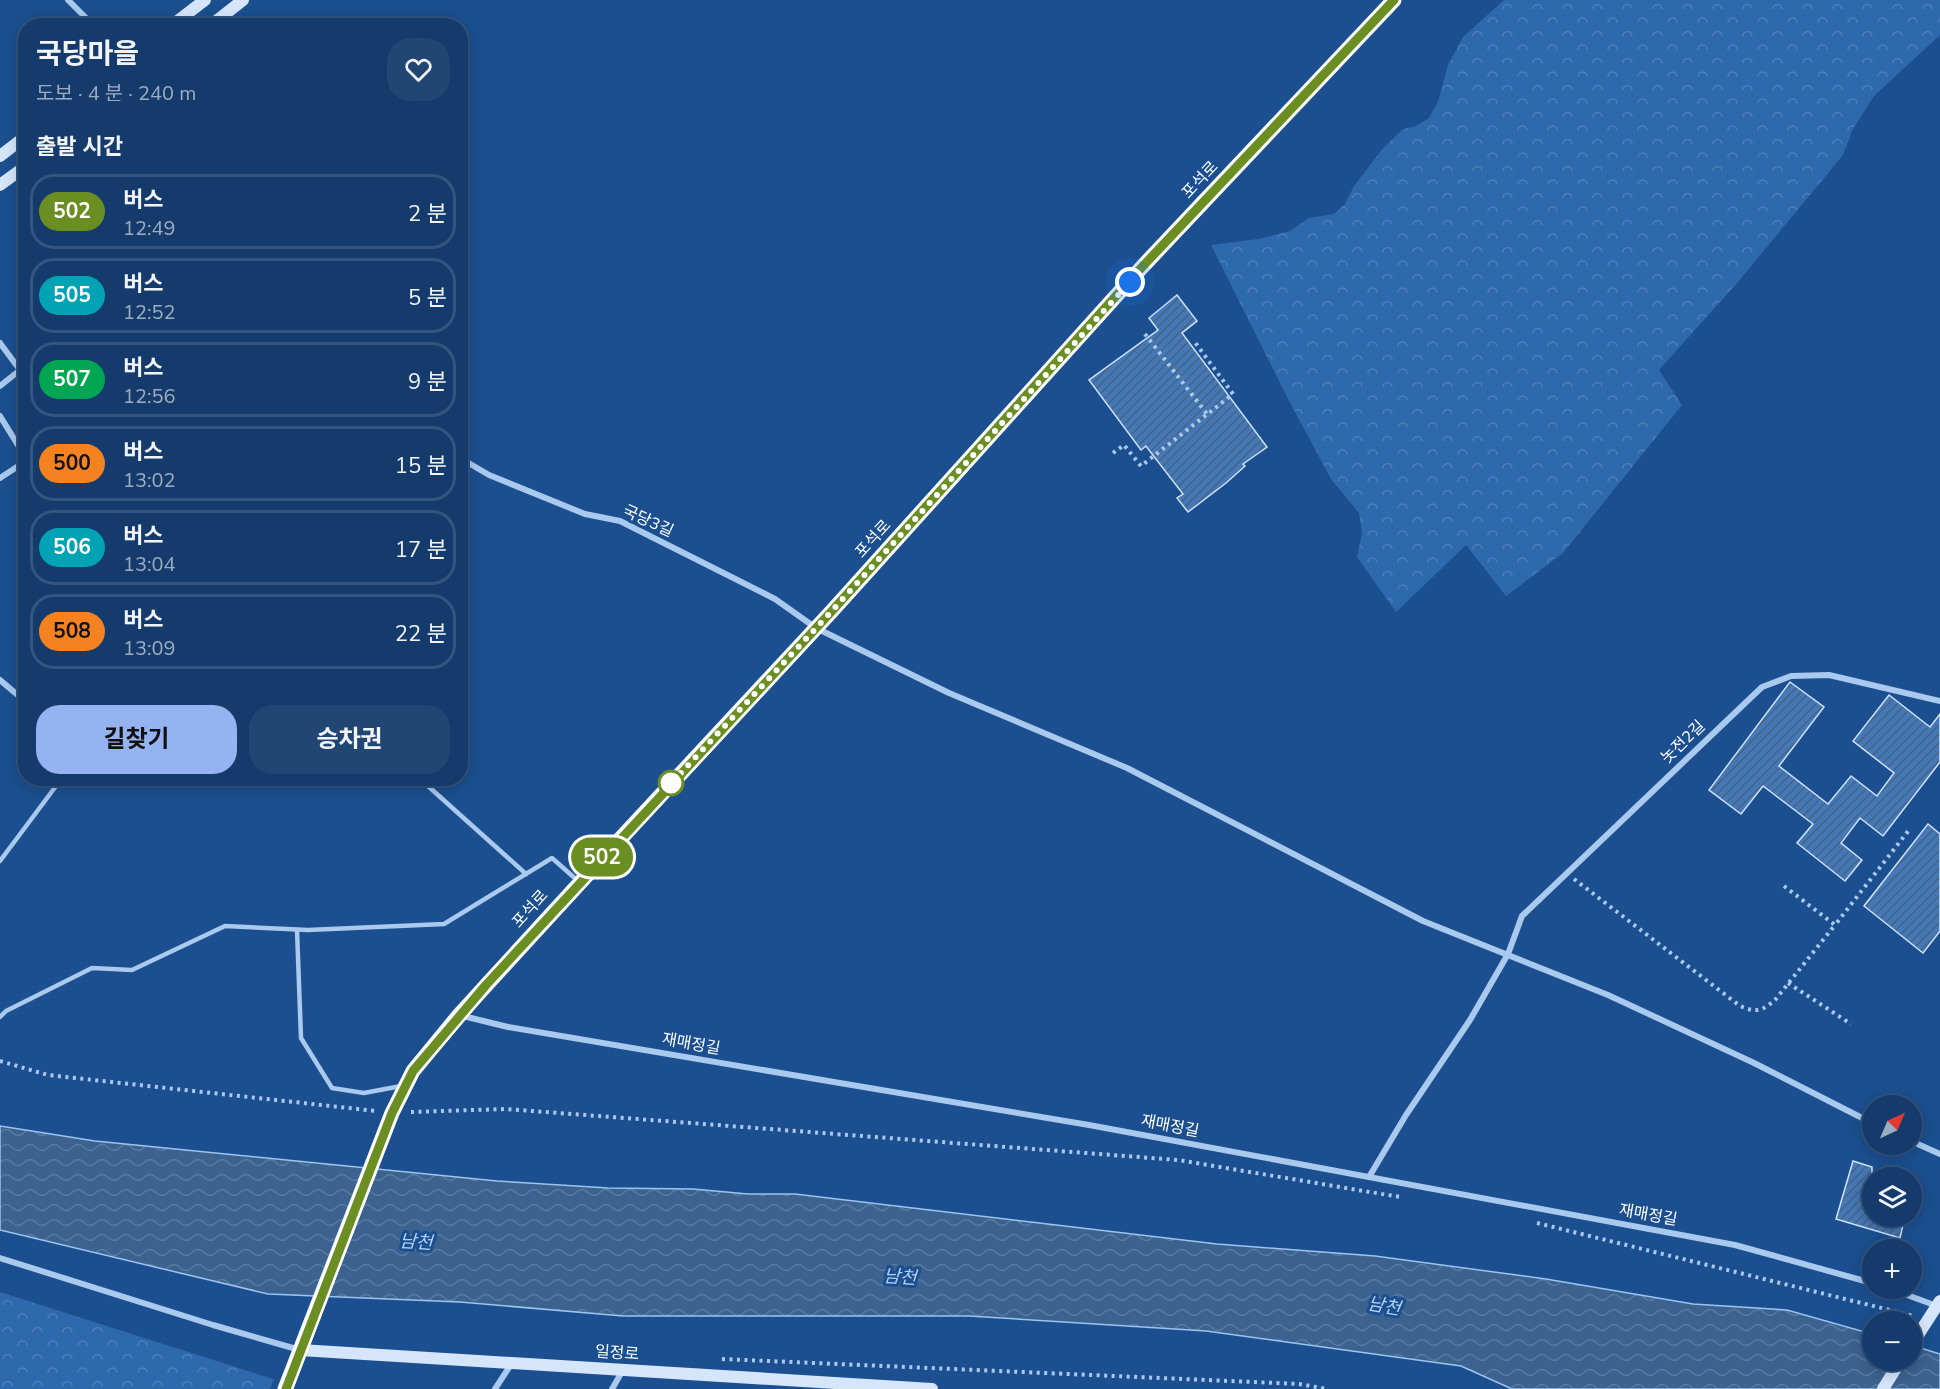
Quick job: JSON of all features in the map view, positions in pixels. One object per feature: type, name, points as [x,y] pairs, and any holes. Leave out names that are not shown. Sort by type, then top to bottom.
[{"type":"main road","name":"포석로","points":[[300,1350],[392,1113],[413,1071],[459,1015],[579,882],[816,628],[1143,266],[1394,0]]},
{"type":"main road","points":[[285,1389],[300,1350]]},
{"type":"street","points":[[68,0],[86,18]]},
{"type":"street","points":[[181,18],[205,0]]},
{"type":"street","points":[[220,18],[243,0]]},
{"type":"street","points":[[0,156],[18,142]]},
{"type":"street","points":[[0,185],[18,172]]},
{"type":"street","points":[[0,343],[18,367]]},
{"type":"street","points":[[0,386],[18,372]]},
{"type":"street","points":[[0,416],[18,446]]},
{"type":"street","name":"국당3길","points":[[468,463],[489,475],[585,514],[620,521],[775,599],[816,628],[949,693],[1127,768],[1423,921],[1608,994],[1752,1062],[1862,1118]]},
{"type":"street","points":[[0,478],[18,465]]},
{"type":"street","name":"놋전2길","points":[[1369,1177],[1406,1115],[1470,1020],[1508,954],[1522,916],[1762,687],[1791,676],[1829,675],[1940,701]]},
{"type":"street","points":[[0,680],[18,695]]},
{"type":"street","name":"재매정길","points":[[459,1015],[508,1027],[1089,1125],[1735,1245],[1862,1280]]},
{"type":"street","points":[[1922,1146],[1940,1154]]},
{"type":"street","points":[[0,1258],[300,1350]]},
{"type":"street","points":[[1913,1299],[1935,1309],[1922,1329]]},
{"type":"street","name":"일정로","points":[[300,1350],[623,1370],[809,1385],[932,1389]]},
{"type":"street","points":[[495,1389],[512,1363]]},
{"type":"street","points":[[612,1389],[623,1370]]},
{"type":"street","points":[[1883,1389],[1894,1371]]},
{"type":"lane","points":[[0,861],[56,786]]},
{"type":"lane","points":[[428,786],[526,874]]},
{"type":"lane","points":[[0,1017],[6,1011],[92,968],[132,970],[225,926],[297,930],[444,924],[552,858],[579,882]]},
{"type":"lane","points":[[297,930],[301,1038],[332,1088],[364,1094],[405,1085]]},
{"type":"path","points":[[1145,334],[1207,414]]},
{"type":"path","points":[[1113,453],[1124,445],[1141,466],[1233,394],[1194,341]]},
{"type":"path","points":[[1567,873],[1740,1006],[1753,1012],[1764,1009],[1788,983],[1909,830]]},
{"type":"path","points":[[1784,886],[1835,925]]},
{"type":"path","points":[[1788,983],[1851,1024]]},
{"type":"path","points":[[0,1062],[48,1075],[392,1113],[506,1109],[1178,1160],[1408,1199]]},
{"type":"path","points":[[1535,1222],[1935,1309]]},
{"type":"path","points":[[711,1358],[1299,1384],[1327,1389]]},
{"type":"green space","points":[[1504,0],[1940,0],[1940,35],[1874,96],[1853,129],[1843,155],[1738,282],[1659,370],[1682,405],[1563,553],[1506,596],[1466,545],[1396,612],[1357,557],[1362,533],[1359,513],[1331,479],[1211,245],[1258,239],[1290,231],[1309,218],[1334,214],[1345,204],[1354,186],[1384,147],[1403,129],[1416,126],[1429,118],[1438,102],[1448,65],[1463,37]]},
{"type":"green space","points":[[0,1292],[274,1379],[270,1389],[0,1389]]},
{"type":"water","name":"남천","points":[[0,1126],[95,1141],[497,1181],[608,1188],[795,1194],[1217,1244],[1375,1256],[1546,1279],[1693,1304],[1787,1310],[1862,1331],[1862,1371],[1922,1371],[1922,1348],[1940,1354],[1940,1389],[1512,1389],[1461,1366],[1206,1331],[969,1316],[623,1316],[460,1302],[268,1294],[0,1230]]},
{"type":"building","points":[[1177,295],[1197,321],[1182,333],[1267,447],[1243,464],[1245,466],[1226,483],[1188,512],[1177,498],[1183,494],[1146,446],[1141,450],[1089,380],[1158,330],[1149,318]]},
{"type":"building","points":[[1790,682],[1824,707],[1779,766],[1828,804],[1851,776],[1877,796],[1894,773],[1853,741],[1889,695],[1930,727],[1940,714],[1940,762],[1883,836],[1860,818],[1841,843],[1862,860],[1845,881],[1797,843],[1813,824],[1763,786],[1741,814],[1709,790]]},
{"type":"building","points":[[1928,824],[1940,834],[1940,931],[1923,953],[1864,906]]},
{"type":"building","points":[[1853,1161],[1872,1167],[1862,1167],[1862,1227],[1836,1219]]},
{"type":"building","points":[[1863,1227],[1902,1227],[1900,1238]]},
{"type":"bus line","name":"502","points":[[286,1389],[392,1113],[413,1071],[459,1015],[553,910],[831,612],[1143,266],[1394,0]]},
{"type":"route","points":[[671,783],[665,790],[831,612],[1130,282]]}]
